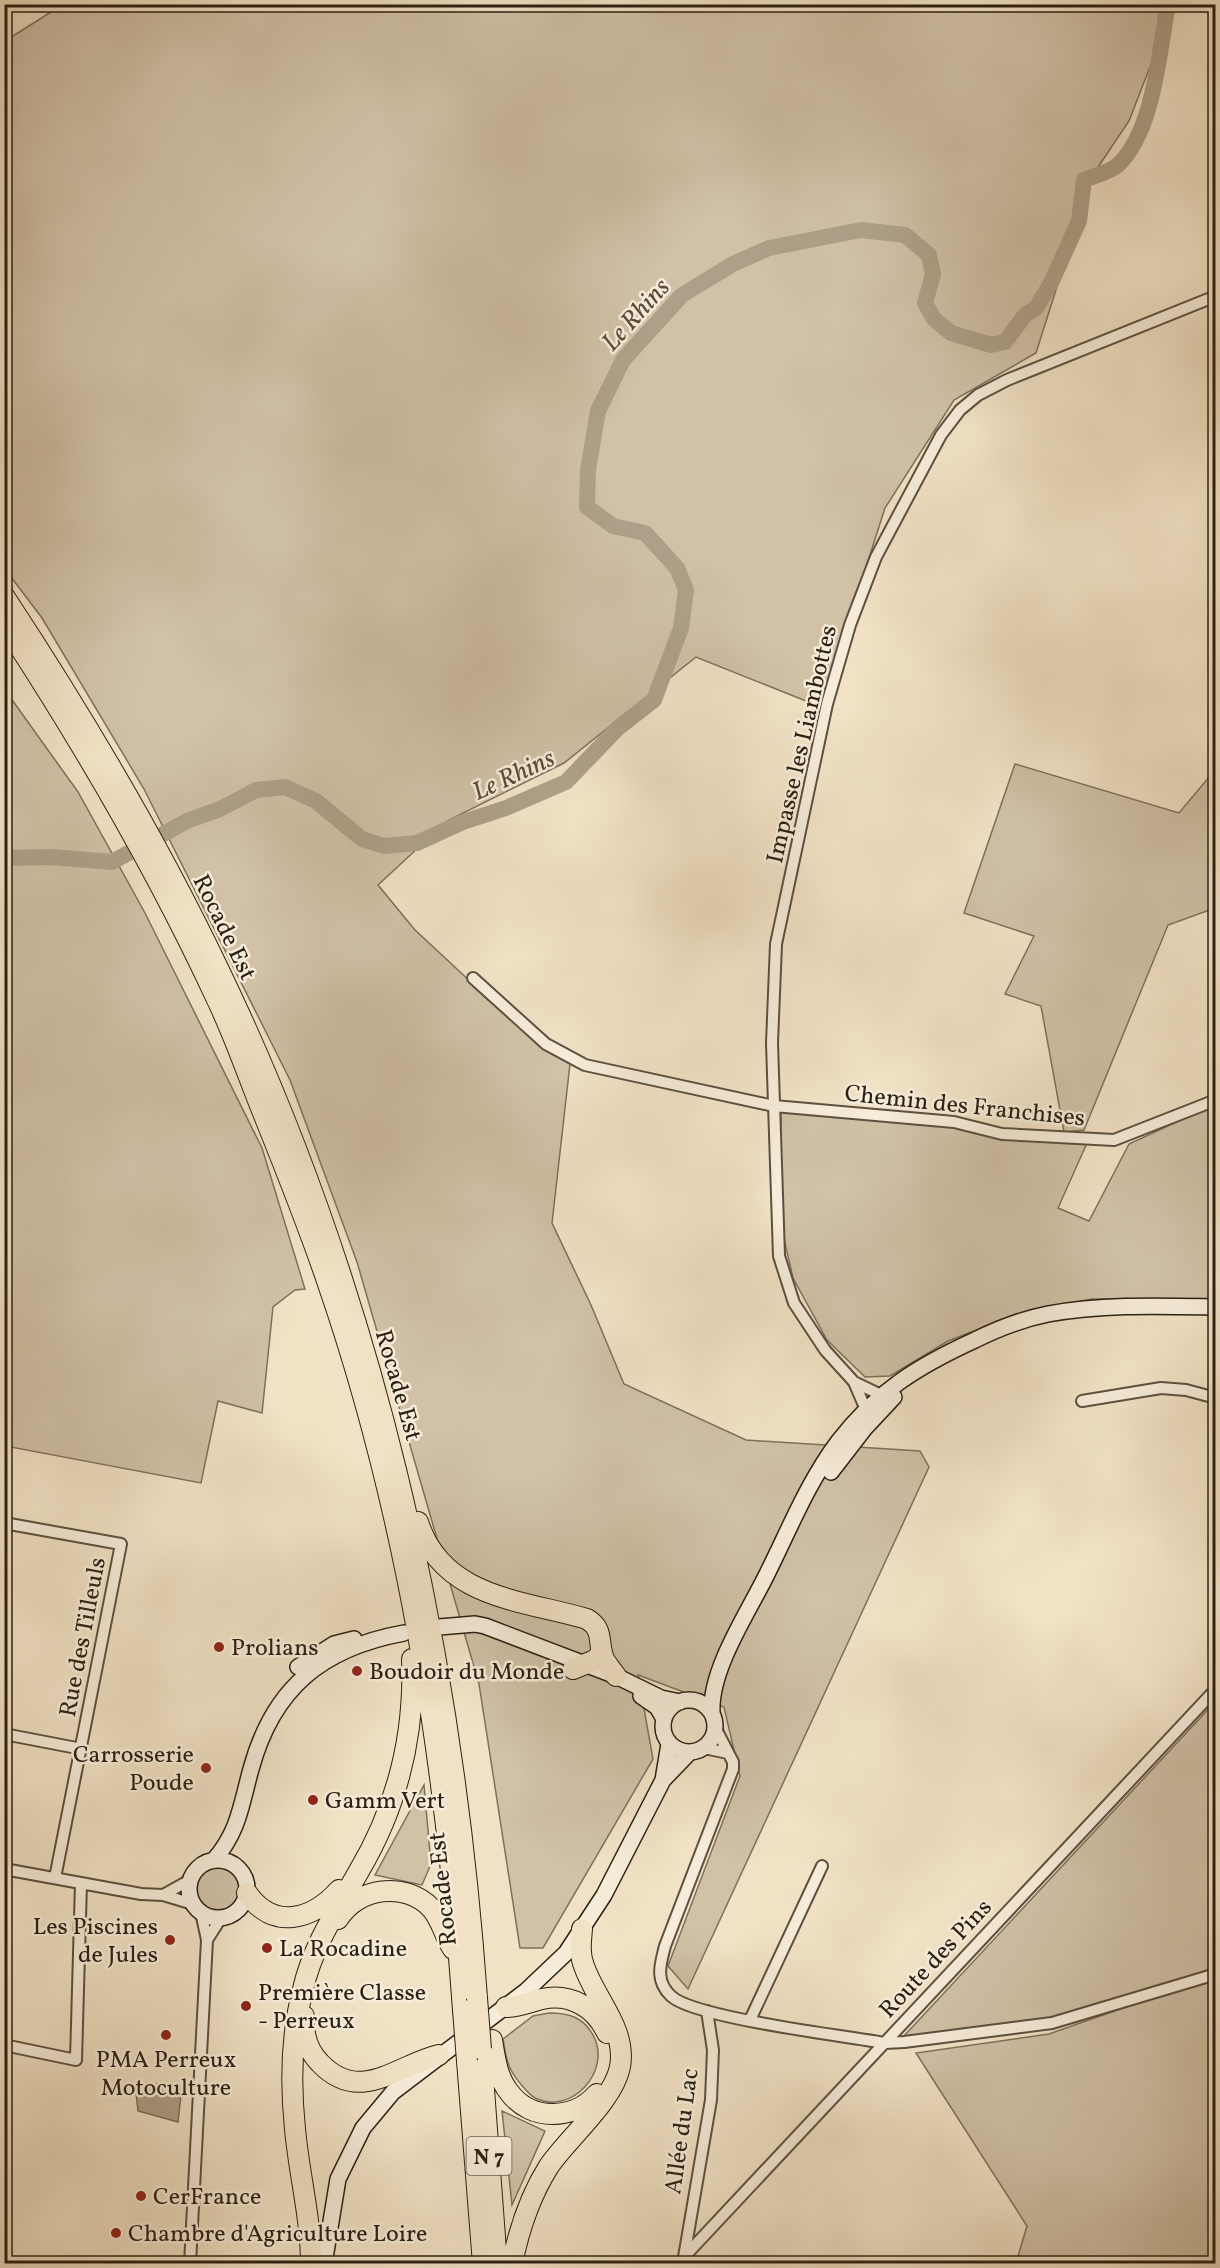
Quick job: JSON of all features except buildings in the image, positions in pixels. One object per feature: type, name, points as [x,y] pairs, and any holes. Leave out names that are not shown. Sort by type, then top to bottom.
[{"type":"highway","name":"Rocade Est","points":[[4,596],[93,734],[132,819],[219,969],[279,1106],[342,1280],[389,1440],[428,1608],[450,1737],[480,2050],[497,2264]]},
{"type":"highway","name":"Rocade Est","points":[[4,623],[132,819]]},
{"type":"highway","name":"Rocade Est","points":[[163,876],[221,1009],[298,1198],[329,1284],[363,1399],[414,1616],[437,1752],[459,1959],[475,1994]]},
{"type":"highway","points":[[389,1440],[400,1454],[419,1526],[432,1553],[441,1565],[460,1580],[478,1588],[587,1619],[599,1629],[588,1662],[616,1676]]},
{"type":"highway","points":[[311,2264],[310,2230],[293,2112],[294,2034],[303,1986],[318,1944],[358,1873],[395,1796],[408,1746],[413,1699],[411,1644],[414,1616]]},
{"type":"highway","points":[[247,1893],[259,1907],[272,1916],[302,1915],[321,1907],[347,1879],[358,1873]]},
{"type":"highway","points":[[439,2055],[420,2059],[383,2078],[363,2082],[345,2079],[326,2069],[308,2044],[304,2023],[308,1996],[323,1949],[341,1914],[363,1897],[381,1891],[411,1895],[430,1907],[459,1959]]},
{"type":"highway","points":[[512,2264],[521,2226],[537,2186],[566,2144],[607,2094],[620,2066],[620,2047],[615,2028],[582,1960],[582,1929]]},
{"type":"highway","points":[[480,2050],[509,2094],[533,2111],[561,2114],[578,2110],[596,2096],[608,2077],[612,2049],[608,2035],[603,2024],[587,2007],[566,1999],[554,1998],[520,2007],[506,2007]]},
{"type":"highway","name":"Rocade Est","points":[[480,2050],[483,2264]]},
{"type":"main road","points":[[663,1780],[712,1740],[716,1729],[712,1712],[716,1677],[818,1475],[838,1443],[922,1365],[1007,1326],[1045,1315],[1115,1307],[1215,1307]]},
{"type":"main road","points":[[440,1627],[463,1626],[588,1662],[648,1699],[664,1719]]},
{"type":"main road","points":[[234,1833],[238,1867],[246,1879],[247,1893],[239,1910],[221,1918],[197,1908],[189,1888],[190,1880],[199,1867],[214,1860],[234,1833],[264,1731],[267,1710],[278,1688],[308,1659],[333,1644],[404,1633]]},
{"type":"main road","points":[[616,1676],[662,1698],[703,1704],[712,1712]]},
{"type":"main road","points":[[324,2264],[333,2197],[352,2148],[363,2128],[393,2092],[439,2055],[506,2007],[566,1953],[604,1895],[663,1780],[669,1744],[663,1732],[667,1712],[686,1701],[716,1677]]},
{"type":"main road","points":[[669,1744],[697,1751]]},
{"type":"main road","points":[[214,1860],[226,1861],[238,1867]]},
{"type":"street","name":"Impasse les Liambottes","points":[[854,1382],[809,1329],[784,1278],[776,1229],[772,1031],[776,944],[827,704],[850,625],[876,557],[941,435],[960,410],[978,395],[1007,380],[1215,296]]},
{"type":"street","name":"Chemin des Franchises","points":[[473,978],[546,1044],[585,1065],[774,1106],[954,1122],[1002,1134],[1114,1140],[1215,1100]]},
{"type":"street","points":[[854,1382],[877,1407]]},
{"type":"street","points":[[854,1382],[877,1407]]},
{"type":"street","points":[[1082,1401],[1161,1388],[1186,1390],[1215,1398]]},
{"type":"street","name":"Rue des Tilleuls","points":[[4,1522],[121,1544],[55,1878]]},
{"type":"street","name":"Route des Pins","points":[[684,2257],[1215,1689]]},
{"type":"street","points":[[716,1729],[734,1766],[668,1936],[659,1970],[663,1985],[672,1997],[707,2012],[885,2043],[939,2039],[1052,2023],[1215,1974]]},
{"type":"street","points":[[4,1734],[82,1749]]},
{"type":"street","points":[[697,1751],[728,1754]]},
{"type":"street","points":[[750,2020],[822,1866]]},
{"type":"street","points":[[4,1869],[163,1895],[197,1908],[207,1940],[189,2264]]},
{"type":"street","points":[[163,1895],[190,1880]]},
{"type":"street","points":[[4,2045],[76,2060],[81,1883]]},
{"type":"street","points":[[207,1940],[221,1918]]},
{"type":"street","name":"Allée du Lac","points":[[684,2257],[711,2100],[713,2050],[707,2012]]},
{"type":"shaded area","points":[[62,5],[1174,5],[1129,121],[1092,176],[1036,353],[954,400],[885,508],[821,707],[696,657],[564,763],[447,821],[378,885],[415,930],[486,996],[570,1064],[552,1223],[591,1305],[624,1384],[746,1440],[920,1451],[929,1467],[688,1989],[668,1966],[740,1776],[724,1707],[638,1675],[653,1759],[543,1948],[520,1948],[479,1684],[357,1262],[290,1080],[144,789],[42,618],[5,569],[5,41]]},
{"type":"shaded area","points":[[5,690],[78,792],[145,913],[262,1148],[305,1289],[295,1290],[273,1307],[262,1413],[218,1401],[201,1483],[5,1446]]},
{"type":"shaded area","points":[[1015,764],[1179,813],[1215,770],[1215,908],[1168,925],[1084,1130],[1064,1132],[1041,1006],[1005,994],[1034,936],[964,913]]},
{"type":"shaded area","points":[[1215,1104],[1215,1299],[1092,1299],[1018,1314],[948,1341],[890,1376],[865,1377],[827,1340],[793,1278],[781,1226],[781,1110],[956,1126],[1012,1140],[1087,1143],[1058,1208],[1089,1221],[1129,1144]]},
{"type":"shaded area","points":[[1215,1702],[1215,1968],[1051,2018],[903,2037]]},
{"type":"shaded area","points":[[424,1785],[431,1864],[422,1885],[375,1875]]},
{"type":"shaded area","points":[[218,1866],[233,1873],[240,1888],[233,1903],[218,1910],[203,1903],[196,1888],[203,1873]]},
{"type":"shaded area","points":[[1215,1978],[1215,2263],[1016,2263],[1027,2226],[916,2053],[1049,2034],[1197,1982]]},
{"type":"shaded area","points":[[549,2013],[569,2015],[581,2021],[590,2030],[598,2050],[593,2076],[585,2087],[574,2096],[562,2101],[549,2102],[532,2096],[515,2077],[508,2063],[503,2039],[533,2016]]},
{"type":"shaded area","points":[[135,2084],[182,2086],[178,2122],[138,2111]]},
{"type":"shaded area","points":[[502,2111],[545,2131],[512,2205]]},
{"type":"waterway","name":"Le Rhins","points":[[4,858],[52,857],[112,862],[187,821],[220,809],[256,790],[285,787],[316,801],[362,839],[384,846],[417,843],[463,822],[506,808],[566,782],[618,728],[654,700],[681,628],[686,590],[677,568],[645,533],[613,526],[587,507],[588,470],[598,411],[623,360],[682,295],[733,264],[769,248],[861,230],[905,235],[929,255],[933,274],[925,303],[934,319],[951,333],[991,345],[1005,342],[1025,315],[1036,308],[1051,283],[1079,221],[1084,180],[1118,165],[1140,132],[1153,90],[1168,4]]},
{"type":"place","name":"Prolians","points":[[219,1647]]},
{"type":"place","name":"Boudoir du Monde","points":[[357,1671]]},
{"type":"place","name":"Carrosserie Poude","points":[[206,1768]]},
{"type":"place","name":"Gamm Vert","points":[[313,1800]]},
{"type":"place","name":"Les Piscines de Jules","points":[[170,1940]]},
{"type":"place","name":"La Rocadine","points":[[267,1948]]},
{"type":"place","name":"Première Classe - Perreux","points":[[246,2006]]},
{"type":"place","name":"PMA Perreux Motoculture","points":[[166,2035]]},
{"type":"place","name":"CerFrance","points":[[141,2196]]},
{"type":"place","name":"Chambre d'Agriculture Loire","points":[[116,2233]]}]
